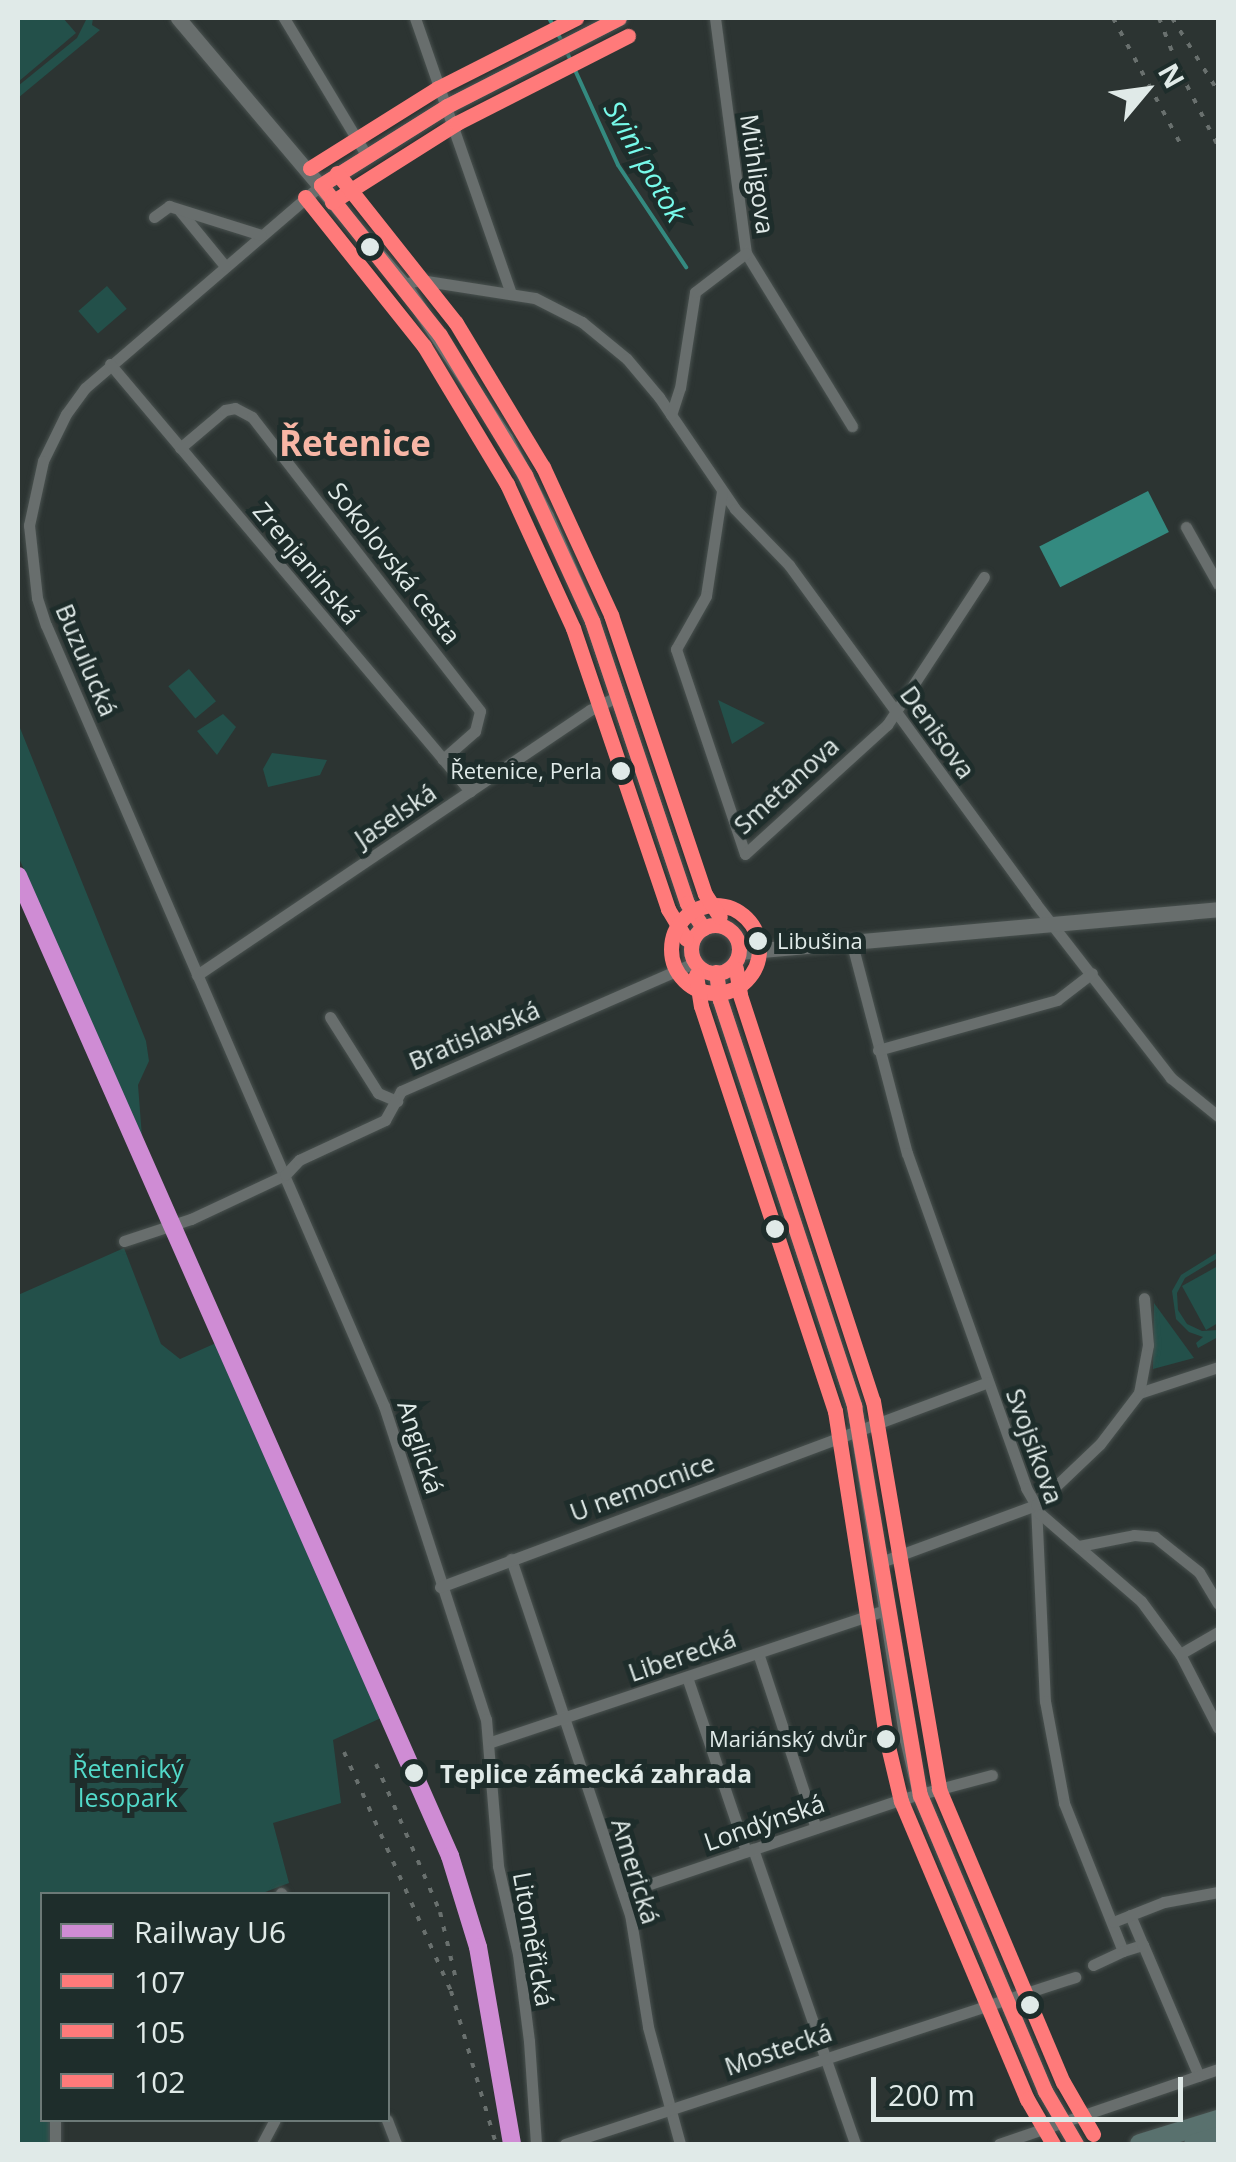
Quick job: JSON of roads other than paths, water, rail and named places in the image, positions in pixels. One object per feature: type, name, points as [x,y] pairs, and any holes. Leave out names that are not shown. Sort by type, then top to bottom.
[{"type":"highway","points":[[1142,2144],[1218,2120]]},
{"type":"highway","points":[[1194,2144],[1218,2137]]},
{"type":"main road","points":[[178,18],[403,284],[480,396],[526,475],[578,588],[620,696],[688,903],[703,928]]},
{"type":"main road","points":[[321,185],[447,106],[619,18]]},
{"type":"main road","points":[[739,952],[1218,908]]},
{"type":"main road","points":[[703,928],[727,928],[738,941],[739,952],[730,967],[716,972],[696,962],[692,948],[703,928]]},
{"type":"main road","points":[[716,972],[720,1000],[860,1430],[907,1739],[920,1794],[1060,2124],[1076,2144]]},
{"type":"street","points":[[284,18],[367,156]]},
{"type":"street","points":[[415,18],[510,290]]},
{"type":"street","name":"Mühligova","points":[[715,18],[746,253],[852,426]]},
{"type":"street","name":"Buzulucká","points":[[285,1174],[37,598],[29,525],[43,461],[66,414],[110,364],[321,185]]},
{"type":"street","points":[[154,217],[168,206],[261,235]]},
{"type":"street","points":[[178,208],[225,266]]},
{"type":"street","points":[[672,415],[680,388],[692,299],[698,288],[746,253]]},
{"type":"street","name":"Denisova","points":[[403,284],[420,280],[510,290],[536,298],[582,322],[627,359],[672,415],[722,491],[789,564],[1052,924],[1172,1078],[1218,1116]]},
{"type":"street","name":"Zrenjaninská","points":[[110,364],[470,791]]},
{"type":"street","name":"Sokolovská cesta","points":[[180,448],[226,410],[235,408],[252,417],[480,711],[475,731],[443,759]]},
{"type":"street","name":"Smetanova","points":[[722,491],[706,596],[676,649],[745,854],[896,712],[984,577]]},
{"type":"street","points":[[1186,527],[1218,584]]},
{"type":"street","name":"Jaselská","points":[[198,975],[590,710],[620,696]]},
{"type":"street","name":"Svojsíkova","points":[[852,944],[906,1153],[1037,1508],[1050,1748],[1064,1803],[1123,1950]]},
{"type":"street","name":"Bratislavská","points":[[124,1240],[191,1219],[285,1174],[299,1160],[386,1120],[400,1091],[696,962]]},
{"type":"street","points":[[878,1050],[1056,1000],[1092,973]]},
{"type":"street","points":[[330,1017],[378,1093],[397,1101]]},
{"type":"street","name":"Anglická","points":[[285,1174],[384,1406],[491,1742]]},
{"type":"street","points":[[881,1562],[1037,1508],[1100,1444],[1139,1393],[1148,1345],[1144,1298]]},
{"type":"street","points":[[1139,1393],[1218,1366]]},
{"type":"street","name":"U nemocnice","points":[[440,1587],[988,1382]]},
{"type":"street","points":[[1037,1508],[1141,1601],[1180,1654],[1218,1728]]},
{"type":"street","points":[[1079,1546],[1134,1536],[1155,1537],[1199,1572],[1218,1604]]},
{"type":"street","name":"Americká","points":[[511,1559],[624,1893],[648,2027],[680,2144]]},
{"type":"street","name":"Liberecká","points":[[491,1742],[888,1609]]},
{"type":"street","points":[[1180,1654],[1218,1632]]},
{"type":"street","points":[[758,1653],[816,1828]]},
{"type":"street","points":[[688,1677],[856,2144]]},
{"type":"street","name":"Litoměřická","points":[[491,1742],[498,1866],[518,1954],[536,2144]]},
{"type":"street","name":"Londýnská","points":[[624,1893],[920,1794],[992,1775]]},
{"type":"street","points":[[1112,1922],[1175,1899],[1218,1892]]},
{"type":"street","points":[[1130,1915],[1199,2076]]},
{"type":"street","points":[[1093,1965],[1143,1944]]},
{"type":"street","name":"Mostecká","points":[[565,2144],[1075,1977]]},
{"type":"street","points":[[999,2144],[1218,2069]]},
{"type":"street","points":[[262,2144],[275,2122]]},
{"type":"waterway","name":"Sviní potok","points":[[549,18],[561,40]]},
{"type":"waterway","name":"Sviní potok","points":[[565,48],[618,165],[686,267]]},
{"type":"railway","points":[[1113,18],[1180,143]]},
{"type":"railway","points":[[1159,18],[1180,72],[1218,146]]},
{"type":"railway","points":[[1172,18],[1218,91]]},
{"type":"railway","points":[[344,1752],[451,1991],[496,2144]]},
{"type":"railway","points":[[376,1764],[440,1912],[457,1984]]},
{"type":"rail line","name":"U6","points":[[18,876],[450,1856],[478,1947],[512,2144]]},
{"type":"place","name":"Řetenice, Perla","points":[[621,771]]},
{"type":"place","name":"Libušina","points":[[758,941]]},
{"type":"place","name":"Mariánský dvůr","points":[[886,1739]]},
{"type":"place","name":"Teplice zámecká zahrada","points":[[414,1773]]},
{"type":"district","name":"Řetenice","points":[[355,443]]},
{"type":"park label","name":"Řetenický lesopark","points":[[128,1784]]}]
